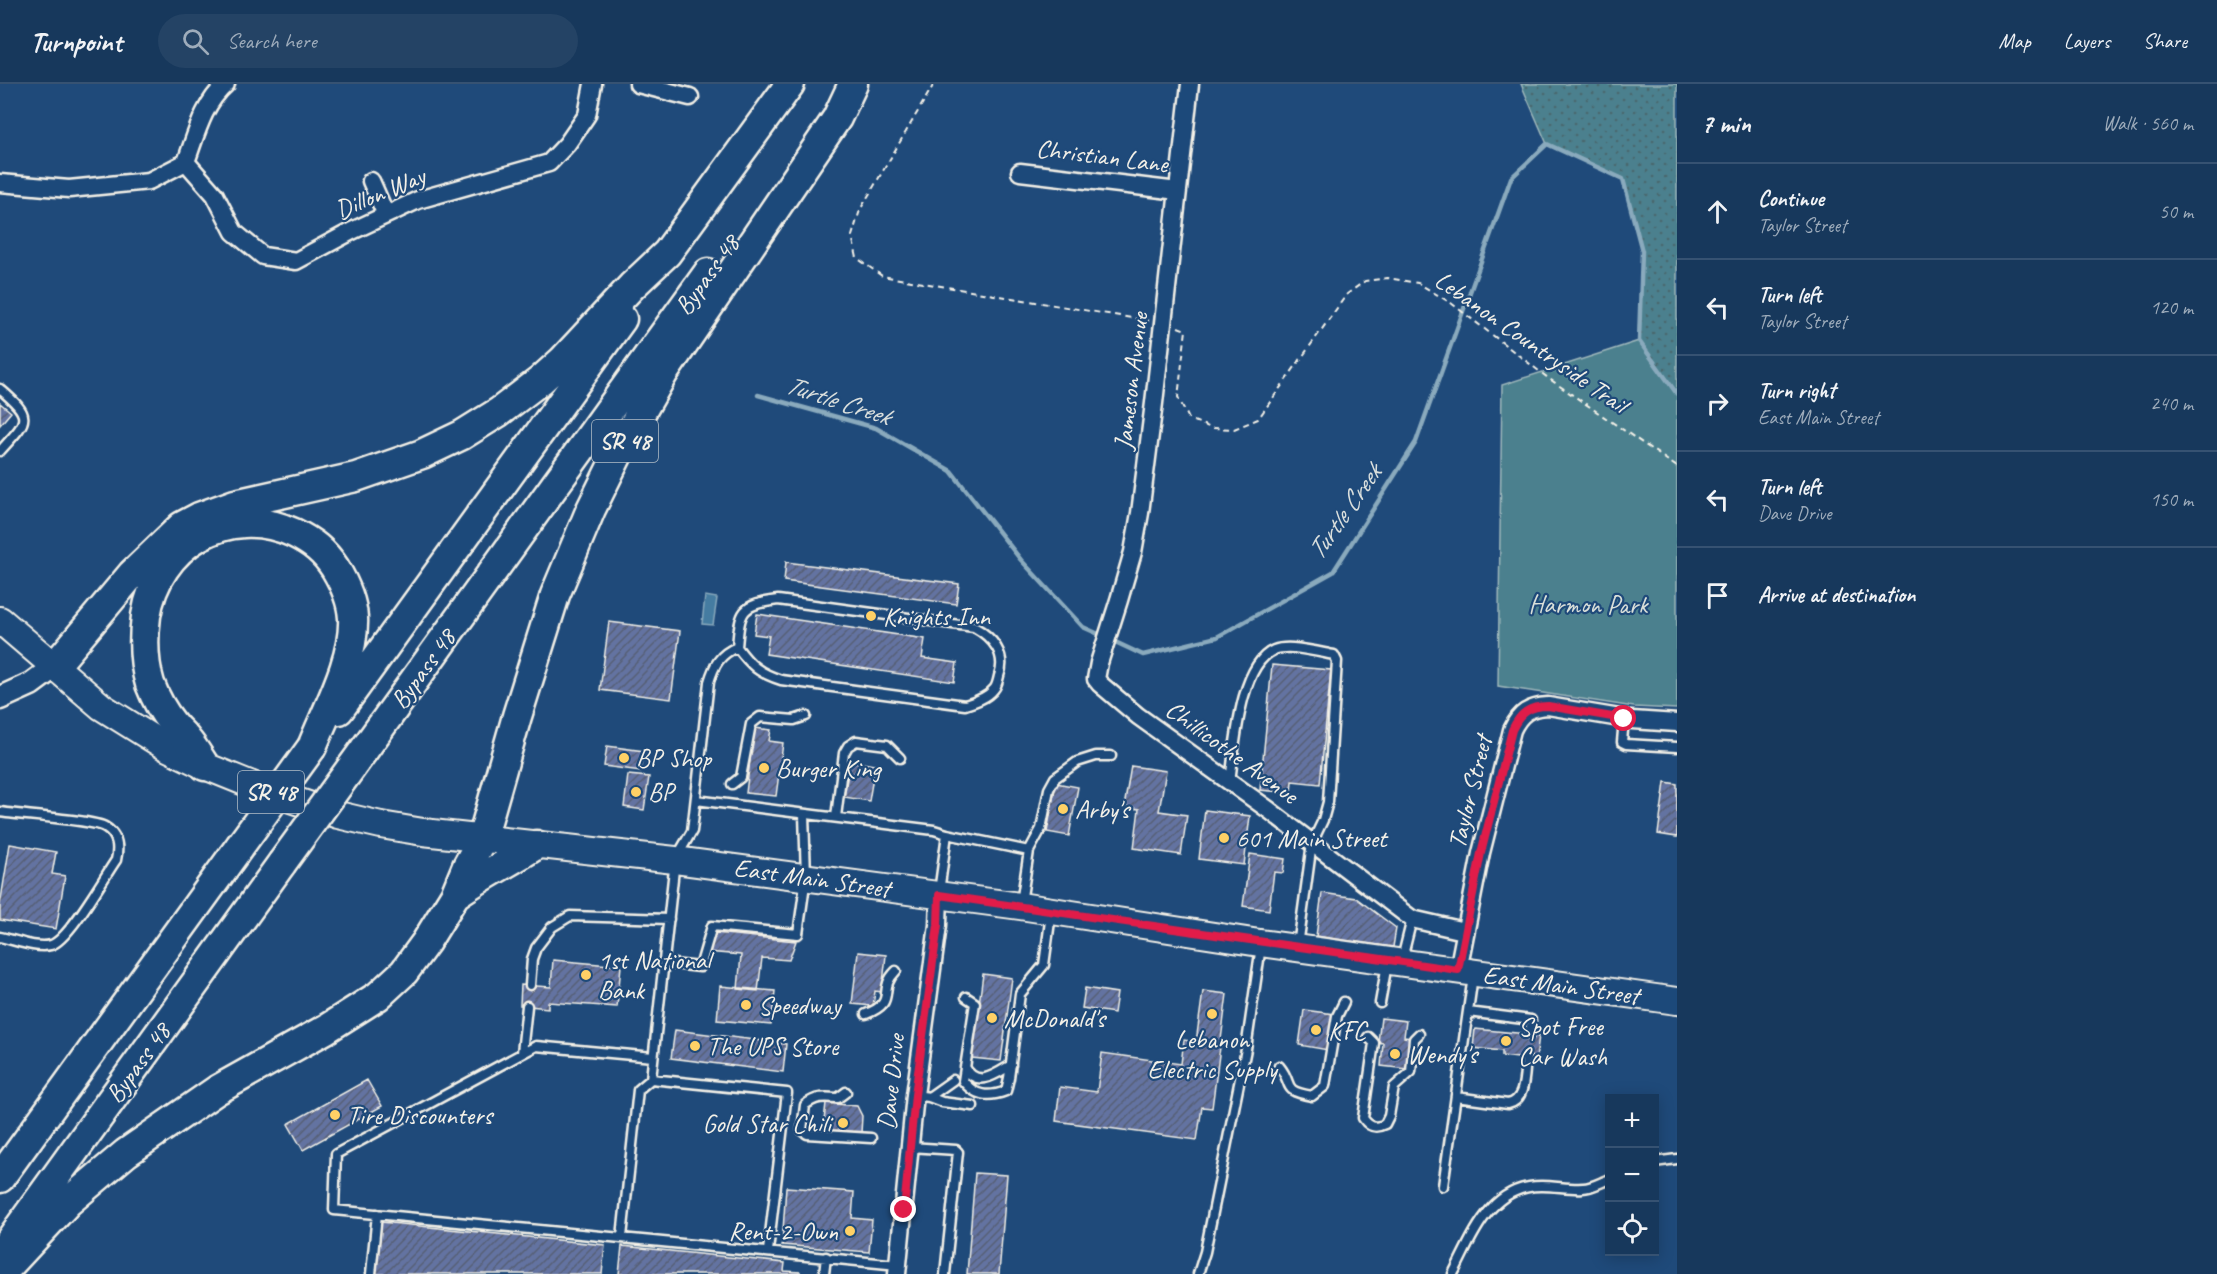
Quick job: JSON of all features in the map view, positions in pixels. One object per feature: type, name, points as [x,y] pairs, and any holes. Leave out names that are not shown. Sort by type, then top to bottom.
[{"type":"highway","points":[[54,667],[132,574],[182,526],[235,504],[334,483],[422,454],[462,435],[499,412],[541,380],[667,253],[790,84]]},
{"type":"highway","name":"Bypass 48","points":[[0,1253],[845,84]]},
{"type":"highway","name":"SR 48","points":[[482,839],[555,595],[591,509],[623,444],[663,374],[837,118],[853,84]]},
{"type":"highway","name":"Bypass 48","points":[[0,1178],[607,340],[667,253]]},
{"type":"highway","points":[[54,667],[83,656],[106,634],[182,547],[204,534],[228,525],[250,522],[266,523],[283,528],[309,540],[328,556],[349,598],[353,621],[348,659],[312,747]]},
{"type":"highway","points":[[168,563],[153,586],[148,601],[143,637],[146,664],[151,686],[160,705],[205,766]]},
{"type":"highway","points":[[1,1274],[68,1202],[156,1131],[217,1090],[354,1012],[392,984],[426,942],[456,895],[467,866],[482,839]]},
{"type":"highway","points":[[456,895],[479,877],[506,864],[536,845]]},
{"type":"main road","name":"East Main Street","points":[[0,620],[102,707],[166,747],[205,766],[267,791],[338,815],[381,825],[482,839],[675,860],[939,895],[1677,1001]]},
{"type":"street","points":[[0,183],[69,189],[149,181],[186,162],[204,113],[218,91],[226,84]]},
{"type":"street","name":"Dillon Way","points":[[186,162],[215,195],[234,232],[262,256],[296,261],[418,200],[549,163],[567,144],[586,115],[593,84]]},
{"type":"street","points":[[638,84],[690,97]]},
{"type":"street","name":"Jameson Avenue","points":[[1096,678],[1132,552],[1146,469],[1190,84]]},
{"type":"street","name":"Christian Lane","points":[[1020,172],[1178,190]]},
{"type":"street","points":[[371,181],[386,215]]},
{"type":"street","points":[[0,699],[31,684],[54,667]]},
{"type":"street","name":"Chillicothe Avenue","points":[[1096,678],[1138,716],[1412,919],[1464,931]]},
{"type":"street","name":"Taylor Street","points":[[1466,971],[1464,931],[1481,853],[1512,730],[1517,719],[1525,711],[1536,706],[1548,706],[1624,719],[1677,723]]},
{"type":"street","name":"Dave Drive","points":[[897,1269],[910,1147],[922,1096],[939,895]]},
{"type":"lane","points":[[0,389],[21,407],[24,419],[21,428],[0,451]]},
{"type":"lane","points":[[778,600],[974,627],[987,634],[997,646],[1001,657],[1001,672],[995,689],[980,700],[965,705],[781,680],[762,674],[747,661],[737,647],[742,617],[748,607],[755,603],[778,600]]},
{"type":"lane","points":[[622,1237],[639,1090],[651,1078],[675,860],[692,831],[709,682],[714,665],[725,652],[737,647]]},
{"type":"lane","points":[[1230,782],[1242,696],[1259,663],[1273,650],[1286,647],[1334,655],[1337,661],[1328,802],[1323,820],[1312,843],[1298,948]]},
{"type":"lane","points":[[732,784],[741,777],[751,724],[755,719],[760,717],[794,720],[806,716]]},
{"type":"lane","points":[[1624,719],[1622,742],[1677,747]]},
{"type":"lane","points":[[836,818],[844,753],[848,746],[855,741],[886,745],[900,758]]},
{"type":"lane","points":[[1020,906],[1029,851],[1041,829],[1049,789],[1055,778],[1077,762],[1096,756],[1111,756]]},
{"type":"lane","points":[[696,800],[934,830],[1029,851]]},
{"type":"lane","points":[[0,812],[103,825],[116,839],[118,849],[116,860],[59,941],[41,946],[0,937]]},
{"type":"lane","points":[[664,963],[700,967],[712,926],[798,934],[806,877],[804,814]]},
{"type":"lane","points":[[939,895],[947,834]]},
{"type":"lane","points":[[966,997],[975,1003],[963,1081],[970,1089],[982,1095],[995,1096],[1006,1091],[1020,994],[1044,965],[1052,911]]},
{"type":"lane","points":[[530,986],[532,959],[536,948],[552,927],[570,916],[669,919]]},
{"type":"lane","points":[[1380,1003],[1412,919]]},
{"type":"lane","points":[[1198,1274],[1205,1252],[1246,1049],[1262,943]]},
{"type":"lane","points":[[866,1014],[879,1009],[884,1004],[888,979],[896,971]]},
{"type":"lane","points":[[1443,1186],[1468,1012],[1466,971]]},
{"type":"lane","points":[[1279,1066],[1286,1074],[1287,1085],[1292,1091],[1312,1096],[1318,1093],[1325,1086],[1337,1016],[1344,1002]]},
{"type":"lane","points":[[522,1053],[527,1006]]},
{"type":"lane","points":[[1468,1012],[1531,1020],[1530,1034]]},
{"type":"lane","points":[[1368,1037],[1374,1044],[1363,1118],[1368,1125],[1373,1127],[1385,1124],[1389,1116],[1394,1087],[1411,1072],[1414,1039],[1419,1034]]},
{"type":"lane","points":[[653,1058],[536,1046],[336,1154],[334,1210],[826,1257],[897,1269]]},
{"type":"lane","points":[[1456,1097],[1516,1103],[1521,1096],[1526,1059]]},
{"type":"lane","points":[[965,1067],[969,1074],[985,1079],[1011,1065]]},
{"type":"lane","points":[[651,1078],[787,1093],[768,1251]]},
{"type":"lane","points":[[922,1096],[953,1080]]},
{"type":"lane","points":[[846,1092],[838,1098],[821,1097],[805,1105],[802,1130],[807,1134],[871,1138]]},
{"type":"lane","points":[[922,1096],[942,1102],[973,1106]]},
{"type":"lane","points":[[910,1147],[958,1152],[945,1274]]},
{"type":"lane","points":[[1659,1162],[1676,1160],[1677,1149]]},
{"type":"lane","points":[[1453,1274],[1487,1211],[1500,1198],[1514,1191],[1539,1185],[1586,1188],[1605,1181]]},
{"type":"lane","points":[[371,1274],[377,1214]]},
{"type":"lane","points":[[824,1274],[826,1257]]},
{"type":"path","name":"Lebanon Countryside Trail","points":[[934,84],[860,210],[852,236],[856,258],[882,276],[1164,324],[1186,330],[1178,397],[1190,419],[1211,428],[1234,429],[1258,419],[1347,294],[1365,281],[1388,278],[1418,284],[1451,303],[1566,391],[1677,467]]},
{"type":"green space","points":[[1521,84],[1677,84],[1677,394],[1639,341],[1642,251],[1623,179],[1547,144]]},
{"type":"green space","name":"Harmon Park","points":[[1639,341],[1677,394],[1677,709],[1634,707],[1498,686],[1502,385]]},
{"type":"water","points":[[705,596],[717,598],[713,625],[702,624]]},
{"type":"building","points":[[0,403],[11,412],[0,425]]},
{"type":"building","points":[[786,562],[959,584],[956,604],[784,581]]},
{"type":"building","points":[[757,614],[925,639],[922,658],[957,663],[954,682],[766,654],[769,636],[754,634]]},
{"type":"building","points":[[609,622],[680,631],[671,699],[600,690]]},
{"type":"building","points":[[1272,665],[1331,670],[1320,784],[1292,781],[1291,793],[1260,790]]},
{"type":"building","name":"Burger King","points":[[754,728],[771,730],[769,741],[783,743],[776,796],[746,793]]},
{"type":"building","name":"BP Shop","points":[[607,746],[644,751],[641,771],[604,766]]},
{"type":"building","points":[[850,761],[875,765],[869,801],[844,797]]},
{"type":"building","points":[[1131,766],[1166,771],[1159,811],[1187,815],[1181,855],[1134,848],[1139,809],[1124,807]]},
{"type":"building","name":"BP","points":[[628,775],[649,777],[644,810],[624,807]]},
{"type":"building","points":[[1665,782],[1677,784],[1677,837],[1658,834]]},
{"type":"building","name":"Arby's","points":[[1056,783],[1078,787],[1069,836],[1047,832]]},
{"type":"building","name":"601 Main Street","points":[[1205,810],[1250,816],[1244,865],[1199,859]]},
{"type":"building","points":[[10,844],[56,852],[52,874],[65,876],[56,929],[0,920],[0,905]]},
{"type":"building","points":[[1250,854],[1285,859],[1283,873],[1274,872],[1269,910],[1243,906]]},
{"type":"building","points":[[1322,893],[1356,898],[1396,928],[1393,947],[1316,936]]},
{"type":"building","name":"Speedway","points":[[715,933],[796,941],[789,960],[762,958],[758,991],[738,989],[741,955],[707,952]]},
{"type":"building","points":[[858,952],[886,955],[882,992],[875,991],[873,1006],[852,1004]]},
{"type":"building","name":"1st National Bank","points":[[553,960],[621,966],[617,1007],[548,1002],[548,1008],[520,1005],[521,985],[551,987]]},
{"type":"building","name":"McDonald's","points":[[983,974],[1012,978],[1001,1061],[972,1058]]},
{"type":"building","name":"Speedway","points":[[720,986],[775,991],[771,1025],[717,1020]]},
{"type":"building","points":[[1085,988],[1117,993],[1114,1013],[1082,1008]]},
{"type":"building","points":[[1203,991],[1227,994],[1212,1108],[1202,1107],[1197,1140],[1056,1121],[1060,1087],[1097,1092],[1102,1053],[1181,1064],[1184,1040],[1196,1042]]},
{"type":"building","name":"KFC","points":[[1304,1010],[1334,1014],[1328,1050],[1299,1045]]},
{"type":"building","name":"Wendy's","points":[[1381,1018],[1406,1021],[1404,1037],[1411,1038],[1407,1069],[1381,1066],[1383,1043],[1378,1042]]},
{"type":"building","name":"Spot Free Car Wash","points":[[1475,1029],[1539,1035],[1536,1060],[1502,1056],[1502,1051],[1473,1048]]},
{"type":"building","points":[[675,1030],[786,1044],[783,1072],[671,1058]]},
{"type":"building","name":"Tire Discounters","points":[[367,1080],[382,1106],[303,1150],[288,1124]]},
{"type":"building","name":"Gold Star Chili","points":[[826,1103],[857,1106],[862,1116],[861,1133],[823,1130]]},
{"type":"building","points":[[975,1173],[1007,1175],[999,1274],[967,1274]]},
{"type":"building","points":[[786,1187],[854,1192],[852,1218],[872,1220],[869,1252],[782,1245]]},
{"type":"building","points":[[381,1222],[605,1245],[602,1274],[375,1274]]},
{"type":"building","points":[[622,1246],[785,1263],[784,1271],[800,1272],[799,1274],[619,1274]]},
{"type":"waterway","name":"Turtle Creek","points":[[1111,640],[1143,655],[1217,637],[1333,572],[1416,442],[1511,178],[1547,144],[1623,179],[1642,251],[1639,341],[1677,394]]},
{"type":"waterway","name":"Turtle Creek","points":[[758,395],[876,428],[951,471],[1021,560],[1083,627],[1103,636]]},
{"type":"place","name":"Knights Inn","points":[[871,616]]},
{"type":"place","name":"BP Shop","points":[[624,758]]},
{"type":"place","name":"Burger King","points":[[764,768]]},
{"type":"place","name":"BP","points":[[636,792]]},
{"type":"place","name":"Arby's","points":[[1063,809]]},
{"type":"place","name":"601 Main Street","points":[[1224,838]]},
{"type":"place","name":"1st National Bank","points":[[586,975]]},
{"type":"place","name":"Speedway","points":[[746,1005]]},
{"type":"place","name":"Lebanon Electric Supply","points":[[1212,1014]]},
{"type":"place","name":"McDonald's","points":[[992,1018]]},
{"type":"place","name":"KFC","points":[[1316,1030]]},
{"type":"place","name":"Spot Free Car Wash","points":[[1506,1041]]},
{"type":"place","name":"The UPS Store","points":[[695,1046]]},
{"type":"place","name":"Wendy's","points":[[1395,1054]]},
{"type":"place","name":"Tire Discounters","points":[[335,1115]]},
{"type":"place","name":"Gold Star Chili","points":[[843,1123]]},
{"type":"place","name":"Rent-2-Own","points":[[850,1231]]},
{"type":"route","points":[[904,1210],[924,1019],[938,925],[939,895],[1458,970],[1481,853],[1512,730],[1517,719],[1525,711],[1536,706],[1548,706],[1624,719]]}]
